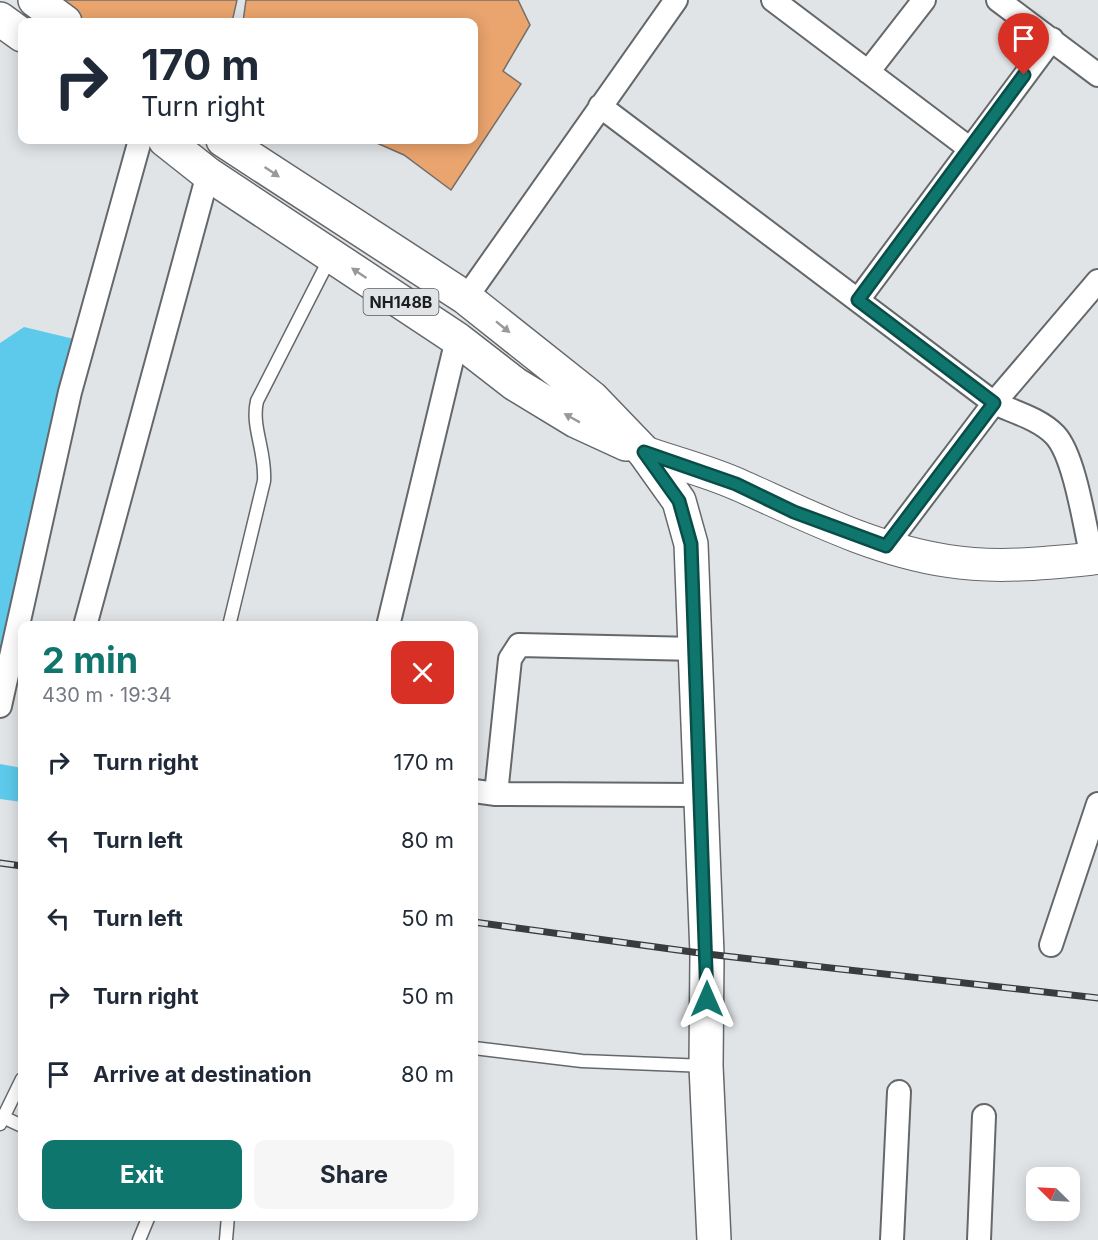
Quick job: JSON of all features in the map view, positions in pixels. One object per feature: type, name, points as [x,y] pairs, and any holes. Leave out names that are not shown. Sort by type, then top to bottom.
[{"type":"highway","points":[[34,0],[59,18]]},
{"type":"highway","points":[[0,19],[18,32]]},
{"type":"highway","name":"NH148B","points":[[170,144],[208,174],[457,339],[515,384],[576,421],[644,452]]},
{"type":"highway","name":"NH148B","points":[[229,144],[466,298],[592,398],[644,452],[679,501],[691,544],[696,649],[707,954],[706,1066],[714,1240]]},
{"type":"main road","points":[[644,452],[736,484],[794,512],[886,546],[946,561],[988,566],[1095,558]]},
{"type":"street","points":[[466,298],[676,0]]},
{"type":"street","points":[[773,0],[969,148]]},
{"type":"street","points":[[868,72],[924,0]]},
{"type":"street","points":[[998,0],[1098,75]]},
{"type":"street","points":[[858,300],[1052,39]]},
{"type":"street","points":[[600,106],[994,403],[1040,423],[1056,435],[1067,454],[1095,558]]},
{"type":"street","points":[[19,621],[70,392],[139,144]]},
{"type":"street","points":[[86,621],[208,174]]},
{"type":"street","points":[[886,546],[994,403],[1098,281]]},
{"type":"street","points":[[388,621],[457,339]]},
{"type":"street","points":[[0,706],[18,625]]},
{"type":"street","points":[[696,649],[519,645],[510,659],[485,793],[700,795]]},
{"type":"street","points":[[1051,945],[1098,804]]},
{"type":"street","points":[[892,1240],[899,1092]]},
{"type":"street","points":[[979,1240],[984,1116]]},
{"type":"lane","points":[[230,621],[264,481],[265,463],[254,414],[257,401],[331,255]]},
{"type":"lane","points":[[478,1048],[582,1061],[706,1066]]},
{"type":"lane","points":[[18,1087],[2,1121],[18,1125]]},
{"type":"lane","points":[[139,1240],[148,1221]]},
{"type":"lane","points":[[226,1240],[228,1221]]},
{"type":"water","points":[[24,327],[74,339],[0,664],[0,343]]},
{"type":"water","points":[[0,764],[18,767],[18,801],[0,799]]},
{"type":"building","points":[[41,0],[237,0],[233,18],[65,18]]},
{"type":"building","points":[[246,0],[518,0],[530,25],[503,71],[521,84],[451,190],[404,155],[379,144],[478,144],[478,18],[244,18]]},
{"type":"railway","points":[[0,863],[18,865]]},
{"type":"railway","points":[[478,923],[707,954],[1098,998]]},
{"type":"route","points":[[707,999],[691,544],[679,501],[644,452],[736,484],[794,512],[886,546],[994,403],[858,300],[1024,75]]}]
